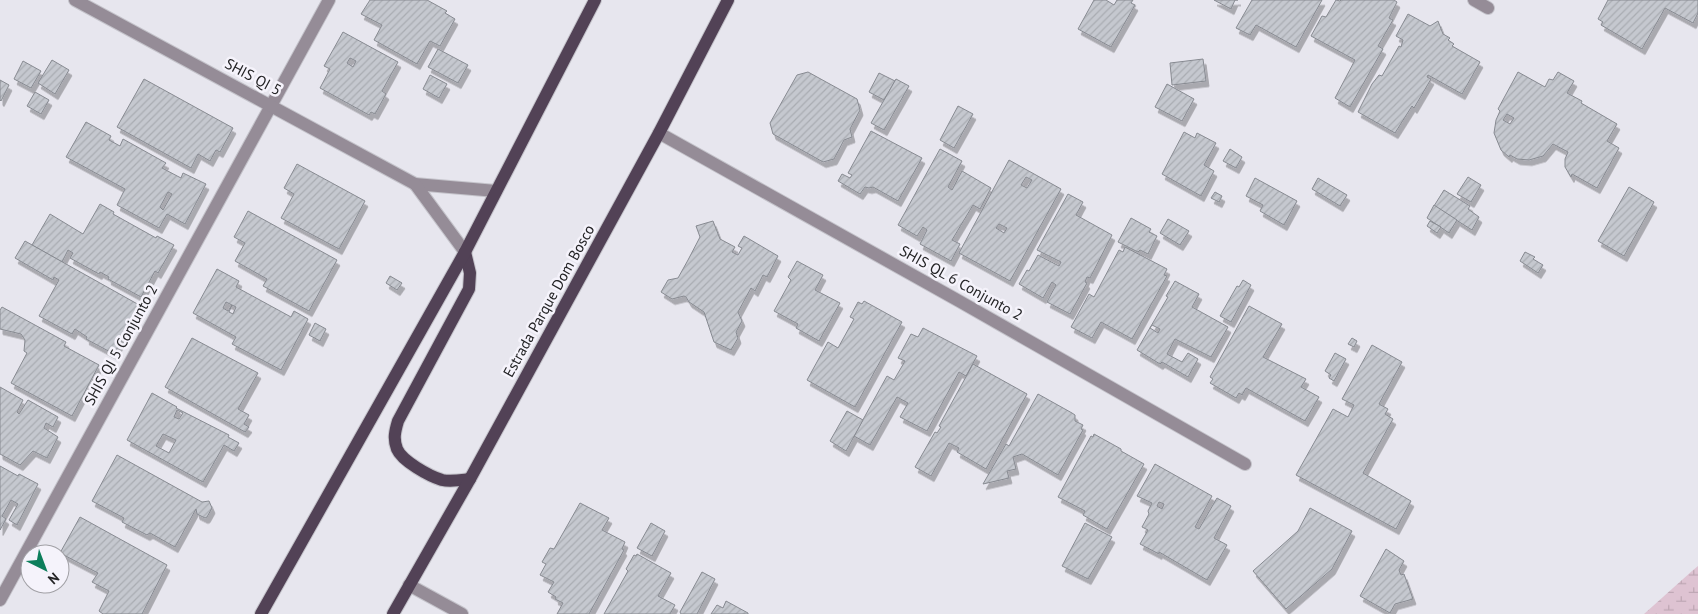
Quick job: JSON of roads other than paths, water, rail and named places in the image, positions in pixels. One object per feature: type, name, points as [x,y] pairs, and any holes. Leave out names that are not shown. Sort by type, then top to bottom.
[{"type":"main road","points":[[260,614],[464,252],[594,0]]},
{"type":"main road","name":"Estrada Parque Dom Bosco","points":[[393,614],[470,479],[659,133],[728,0]]},
{"type":"main road","points":[[464,252],[470,273],[469,289],[398,421],[394,436],[397,449],[403,459],[428,474],[442,480],[470,479]]},
{"type":"street","name":"SHIS QI 5","points":[[75,0],[415,184],[496,191]]},
{"type":"street","name":"SHIS QI 5 Conjunto 2","points":[[0,600],[329,0]]},
{"type":"street","points":[[1474,0],[1488,8]]},
{"type":"street","name":"SHIS QL 6 Conjunto 2","points":[[659,133],[959,300],[1245,464]]},
{"type":"street","name":"SHIS QI 5","points":[[415,184],[464,252]]},
{"type":"street","points":[[409,585],[462,614]]}]
